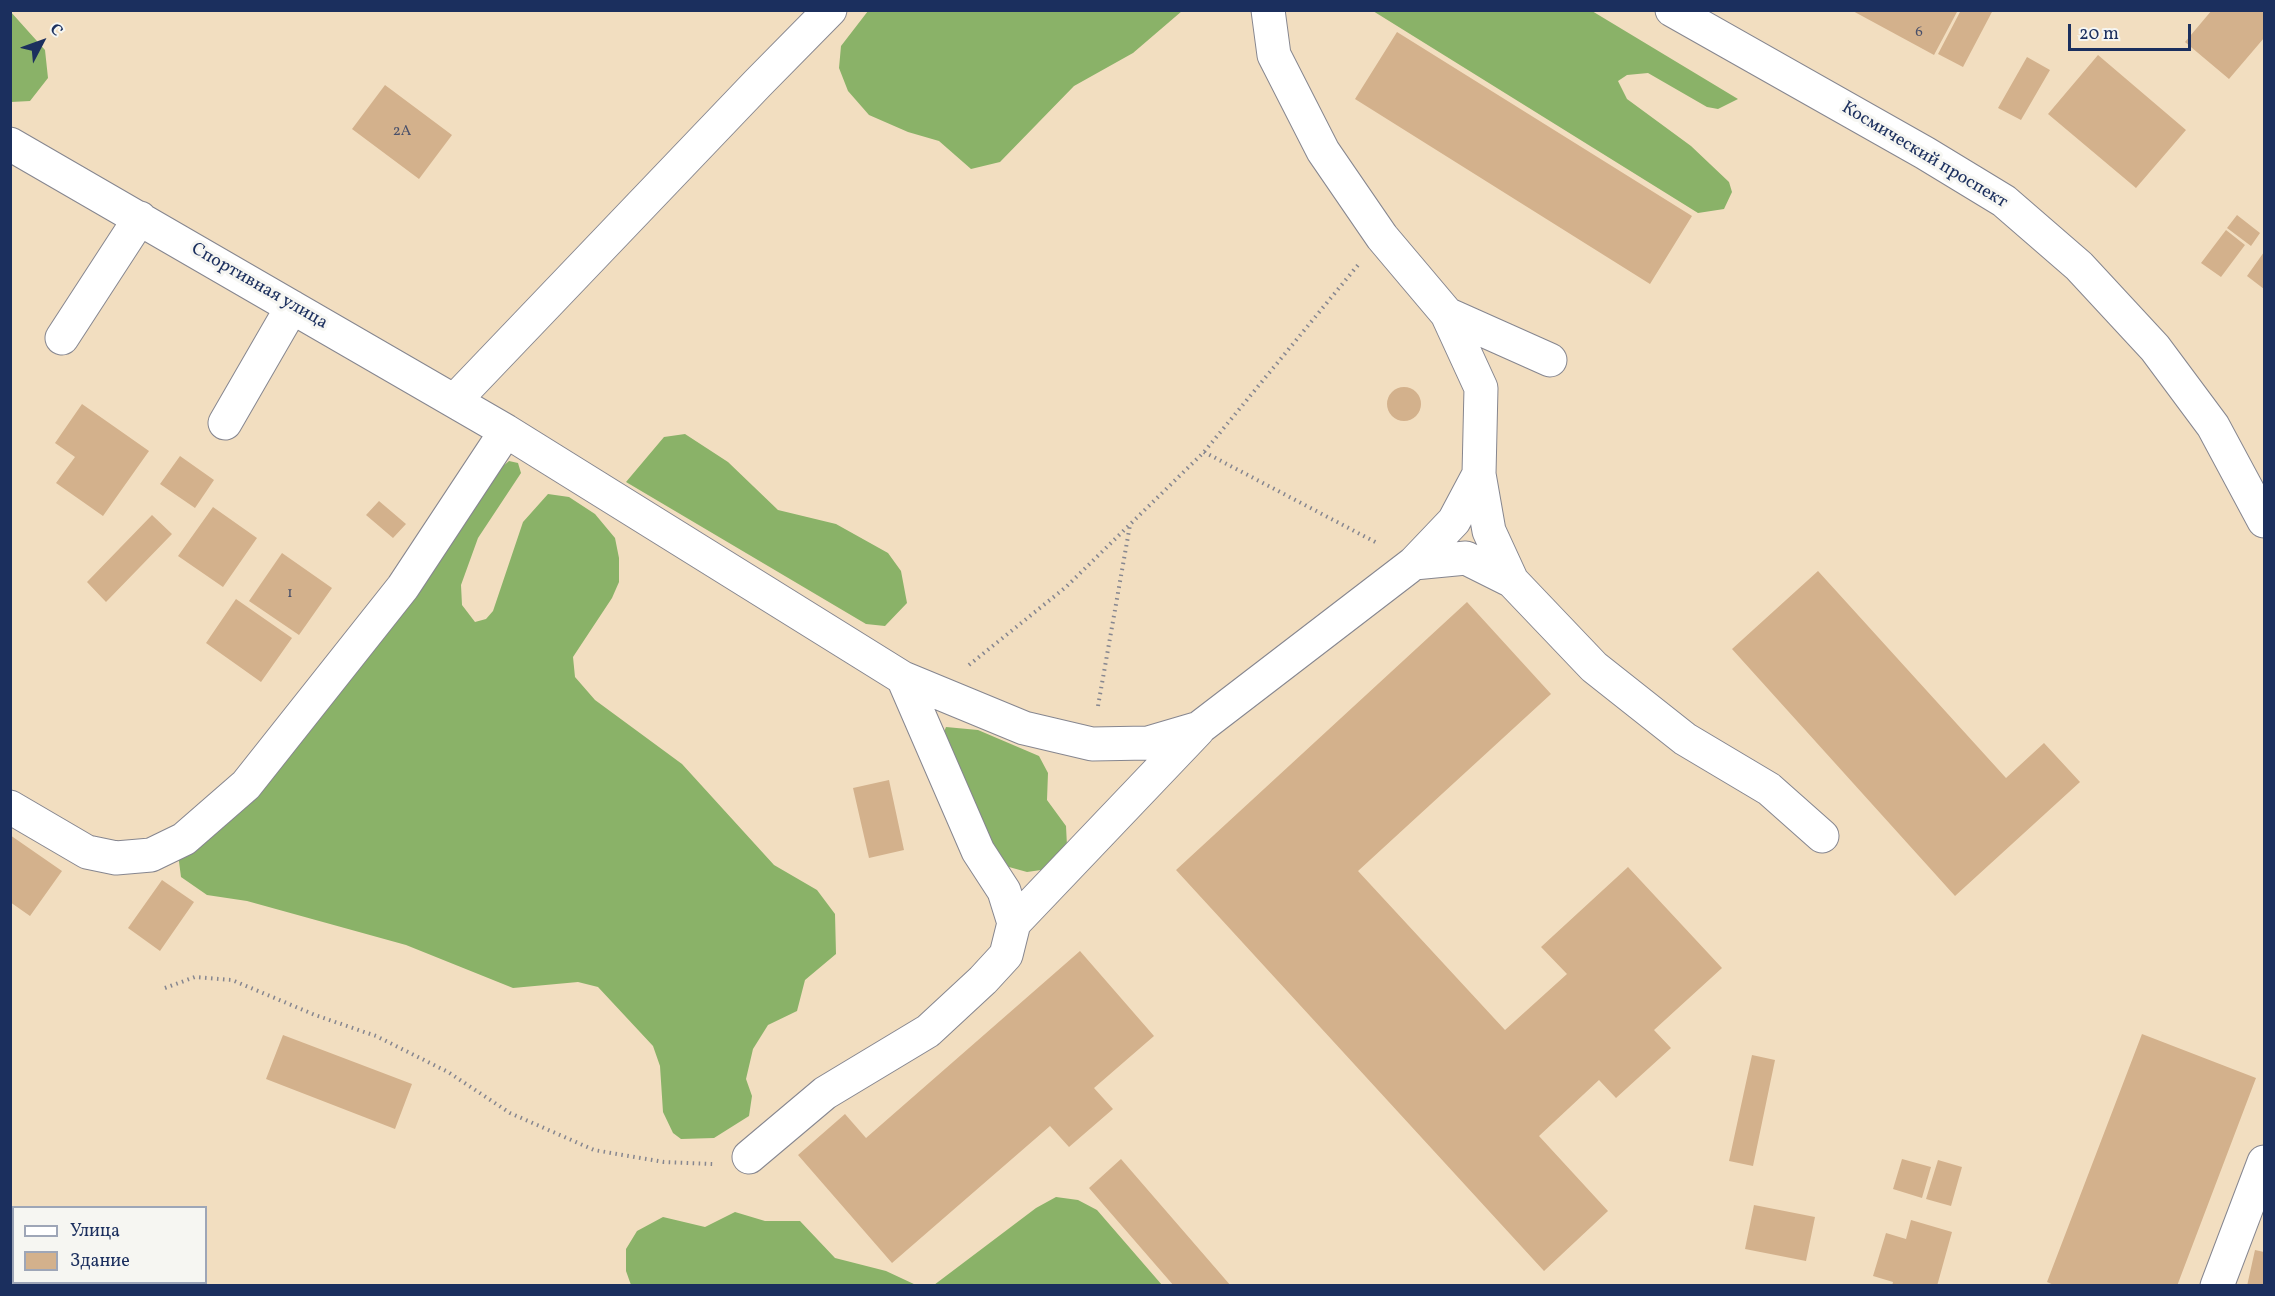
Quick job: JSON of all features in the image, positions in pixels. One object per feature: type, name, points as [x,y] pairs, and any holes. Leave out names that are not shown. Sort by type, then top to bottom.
[{"type":"street","points":[[455,400],[830,10]]},
{"type":"street","points":[[1268,10],[1274,55],[1323,151],[1382,237],[1447,314],[1481,388],[1479,474],[1489,531],[1512,581],[1594,667],[1685,739],[1769,789],[1822,836]]},
{"type":"street","name":"Космический проспект","points":[[1672,10],[1925,153],[2004,201],[2079,266],[2155,348],[2213,426],[2265,520]]},
{"type":"street","name":"Спортивная улица","points":[[10,144],[455,400],[903,678],[1024,728],[1092,744],[1148,742],[1199,728]]},
{"type":"street","points":[[62,338],[140,218]]},
{"type":"street","points":[[225,423],[292,307]]},
{"type":"street","points":[[1447,314],[1550,360]]},
{"type":"street","points":[[10,807],[87,852],[116,858],[151,855],[183,839],[246,785],[403,587],[506,431]]},
{"type":"street","points":[[749,1157],[825,1093],[928,1030],[983,980],[1006,955],[1014,923],[1199,728],[1414,563],[1454,521],[1479,474]]},
{"type":"street","points":[[1414,563],[1466,558],[1512,581]]},
{"type":"street","points":[[903,678],[978,851],[1004,891],[1014,923]]},
{"type":"street","points":[[2217,1286],[2265,1162]]},
{"type":"path","points":[[936,692],[1066,586],[1204,452],[1382,237]]},
{"type":"path","points":[[1204,452],[1414,563]]},
{"type":"path","points":[[1092,744],[1130,524]]},
{"type":"path","points":[[165,988],[195,977],[231,980],[315,1015],[376,1036],[448,1072],[510,1113],[594,1150],[664,1162],[707,1166],[749,1157]]},
{"type":"green space","points":[[10,11],[45,50],[48,78],[30,101],[11,102]]},
{"type":"green space","points":[[868,11],[1182,11],[1133,53],[1074,86],[1000,162],[971,169],[939,141],[908,132],[869,115],[848,91],[839,68],[841,46]]},
{"type":"green space","points":[[1373,11],[1592,11],[1738,99],[1718,109],[1707,107],[1648,73],[1627,75],[1618,81],[1627,99],[1691,146],[1729,182],[1732,192],[1724,209],[1698,213]]},
{"type":"green space","points":[[685,434],[728,462],[778,510],[836,524],[888,553],[901,571],[907,603],[885,626],[866,624],[626,482],[664,437]]},
{"type":"green space","points":[[509,461],[518,463],[521,473],[478,538],[461,585],[462,605],[475,622],[486,619],[493,611],[523,522],[548,494],[569,497],[595,514],[615,538],[619,558],[619,582],[612,598],[573,657],[575,677],[595,700],[682,764],[774,865],[817,890],[835,914],[836,954],[805,980],[797,1011],[768,1025],[753,1049],[746,1079],[752,1096],[749,1116],[714,1138],[681,1139],[673,1133],[663,1112],[660,1066],[653,1046],[598,987],[578,982],[513,988],[406,945],[247,901],[207,895],[181,877],[178,854],[489,478]]},
{"type":"green space","points":[[946,727],[978,730],[1039,756],[1048,773],[1047,800],[1066,826],[1067,846],[1041,870],[1027,872],[1009,867],[974,823],[941,739]]},
{"type":"green space","points":[[1056,1197],[1078,1200],[1097,1210],[1162,1285],[934,1285],[1036,1208]]},
{"type":"green space","points":[[735,1212],[765,1221],[800,1221],[835,1258],[886,1271],[916,1285],[631,1285],[626,1271],[626,1249],[637,1231],[663,1217],[705,1227]]},
{"type":"building","points":[[1851,10],[1958,10],[1934,55]]},
{"type":"building","points":[[1961,10],[1993,10],[1963,67],[1938,54]]},
{"type":"building","points":[[2212,10],[2264,10],[2264,38],[2229,79],[2185,42]]},
{"type":"building","points":[[1397,32],[1692,216],[1650,284],[1355,99]]},
{"type":"building","points":[[2098,55],[2186,130],[2136,188],[2048,114]]},
{"type":"building","points":[[2027,57],[2050,70],[2021,120],[1998,108]]},
{"type":"building","points":[[385,85],[452,135],[419,179],[352,129]]},
{"type":"building","points":[[2237,215],[2260,233],[2251,246],[2227,228]]},
{"type":"building","points":[[2226,230],[2245,245],[2221,277],[2201,263]]},
{"type":"building","points":[[2264,252],[2264,289],[2247,276]]},
{"type":"building","points":[[1404,387],[1416,392],[1421,404],[1416,416],[1404,421],[1392,416],[1387,404],[1392,392]]},
{"type":"building","points":[[82,404],[149,451],[103,516],[56,483],[75,457],[55,443]]},
{"type":"building","points":[[180,456],[214,480],[195,508],[160,484]]},
{"type":"building","points":[[379,501],[406,524],[393,538],[366,515]]},
{"type":"building","points":[[213,507],[257,538],[223,587],[178,556]]},
{"type":"building","points":[[152,515],[172,534],[106,602],[87,582]]},
{"type":"building","points":[[282,553],[332,588],[299,635],[249,601]]},
{"type":"building","points":[[1818,571],[2006,778],[2044,743],[2080,782],[1955,896],[1732,649]]},
{"type":"building","points":[[236,599],[292,638],[261,682],[206,643]]},
{"type":"building","points":[[1467,602],[1551,694],[1358,871],[1505,1030],[1567,974],[1541,947],[1628,867],[1722,968],[1654,1030],[1671,1048],[1616,1098],[1599,1080],[1539,1136],[1608,1211],[1544,1271],[1176,870]]},
{"type":"building","points":[[889,780],[904,850],[869,858],[853,788]]},
{"type":"building","points":[[10,835],[62,871],[30,916],[10,902]]},
{"type":"building","points":[[162,880],[194,902],[160,951],[128,928]]},
{"type":"building","points":[[1080,951],[1154,1036],[1094,1088],[1113,1109],[1069,1147],[1050,1126],[892,1263],[798,1155],[845,1114],[866,1138]]},
{"type":"building","points":[[2142,1034],[2256,1078],[2177,1286],[2056,1286],[2047,1282]]},
{"type":"building","points":[[283,1035],[412,1084],[395,1129],[266,1079]]},
{"type":"building","points":[[1752,1055],[1775,1060],[1753,1166],[1729,1161]]},
{"type":"building","points":[[1121,1159],[1231,1286],[1174,1286],[1089,1188]]},
{"type":"building","points":[[1902,1159],[1931,1167],[1922,1198],[1893,1189]]},
{"type":"building","points":[[1938,1160],[1962,1167],[1951,1206],[1926,1199]]},
{"type":"building","points":[[1754,1205],[1815,1217],[1806,1261],[1745,1249]]},
{"type":"building","points":[[1911,1220],[1952,1232],[1937,1286],[1892,1286],[1893,1282],[1873,1276],[1886,1233],[1906,1239]]},
{"type":"building","points":[[2255,1250],[2264,1252],[2264,1286],[2247,1286]]}]
